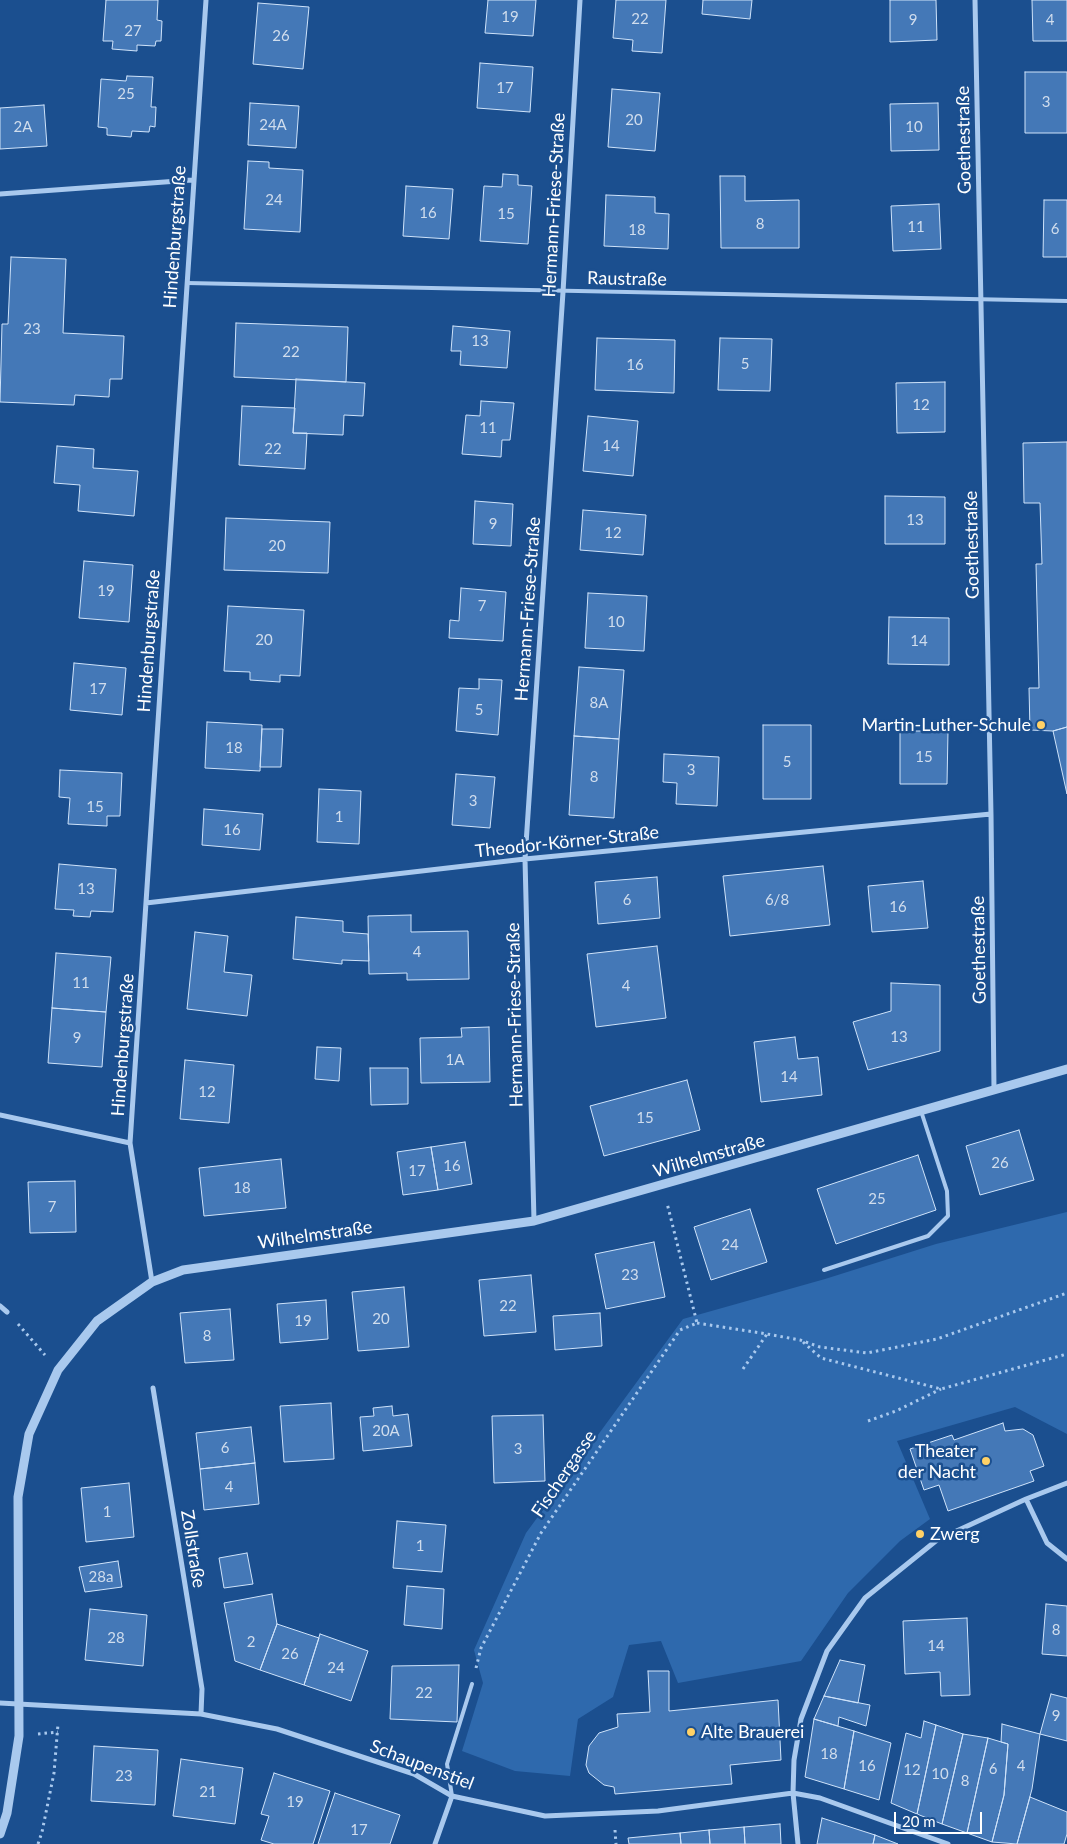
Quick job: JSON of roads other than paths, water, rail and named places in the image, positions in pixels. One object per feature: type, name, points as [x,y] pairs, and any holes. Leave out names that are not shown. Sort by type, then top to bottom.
[{"type":"street","name":"Hindenburgstraße","points":[[152,1282],[130,1143],[192,180],[206,0]]},
{"type":"street","name":"Hermann-Friese-Straße","points":[[534,1221],[525,859],[563,292],[580,0]]},
{"type":"street","name":"Goethestraße","points":[[975,0],[991,814],[994,1090]]},
{"type":"street","points":[[0,194],[192,180]]},
{"type":"street","name":"Theodor-Körner-Straße","points":[[146,903],[525,859],[991,814]]},
{"type":"street","name":"Wilhelmstraße","points":[[0,1834],[7,1813],[16,1764],[19,1703],[18,1497],[28,1434],[58,1370],[97,1321],[152,1282],[183,1270],[534,1221],[663,1186],[1067,1069]]},
{"type":"street","points":[[0,1115],[130,1143]]},
{"type":"street","points":[[0,1306],[7,1312]]},
{"type":"street","name":"Zollstraße","points":[[153,1388],[202,1689],[201,1714]]},
{"type":"street","points":[[798,1844],[793,1793],[794,1760],[801,1719],[827,1651],[865,1598],[936,1540],[1026,1499],[1067,1483]]},
{"type":"street","points":[[1026,1499],[1047,1543],[1067,1560]]},
{"type":"street","name":"Schaupenstiel","points":[[0,1703],[201,1714],[277,1729],[414,1774],[452,1796],[545,1816],[658,1811],[793,1793],[820,1798],[948,1844]]},
{"type":"street","points":[[435,1844],[452,1796]]},
{"type":"lane","name":"Raustraße","points":[[186,283],[563,292],[1067,300]]},
{"type":"lane","points":[[824,1270],[928,1236],[948,1216],[947,1191],[921,1111]]},
{"type":"lane","points":[[452,1796],[447,1764],[472,1684]]},
{"type":"place","name":"Martin-Luther-Schule","points":[[1041,725]]},
{"type":"place","name":"Theater der Nacht","points":[[986,1461]]},
{"type":"place","name":"Zwerg","points":[[920,1534]]},
{"type":"place","name":"Alte Brauerei","points":[[691,1732]]}]
